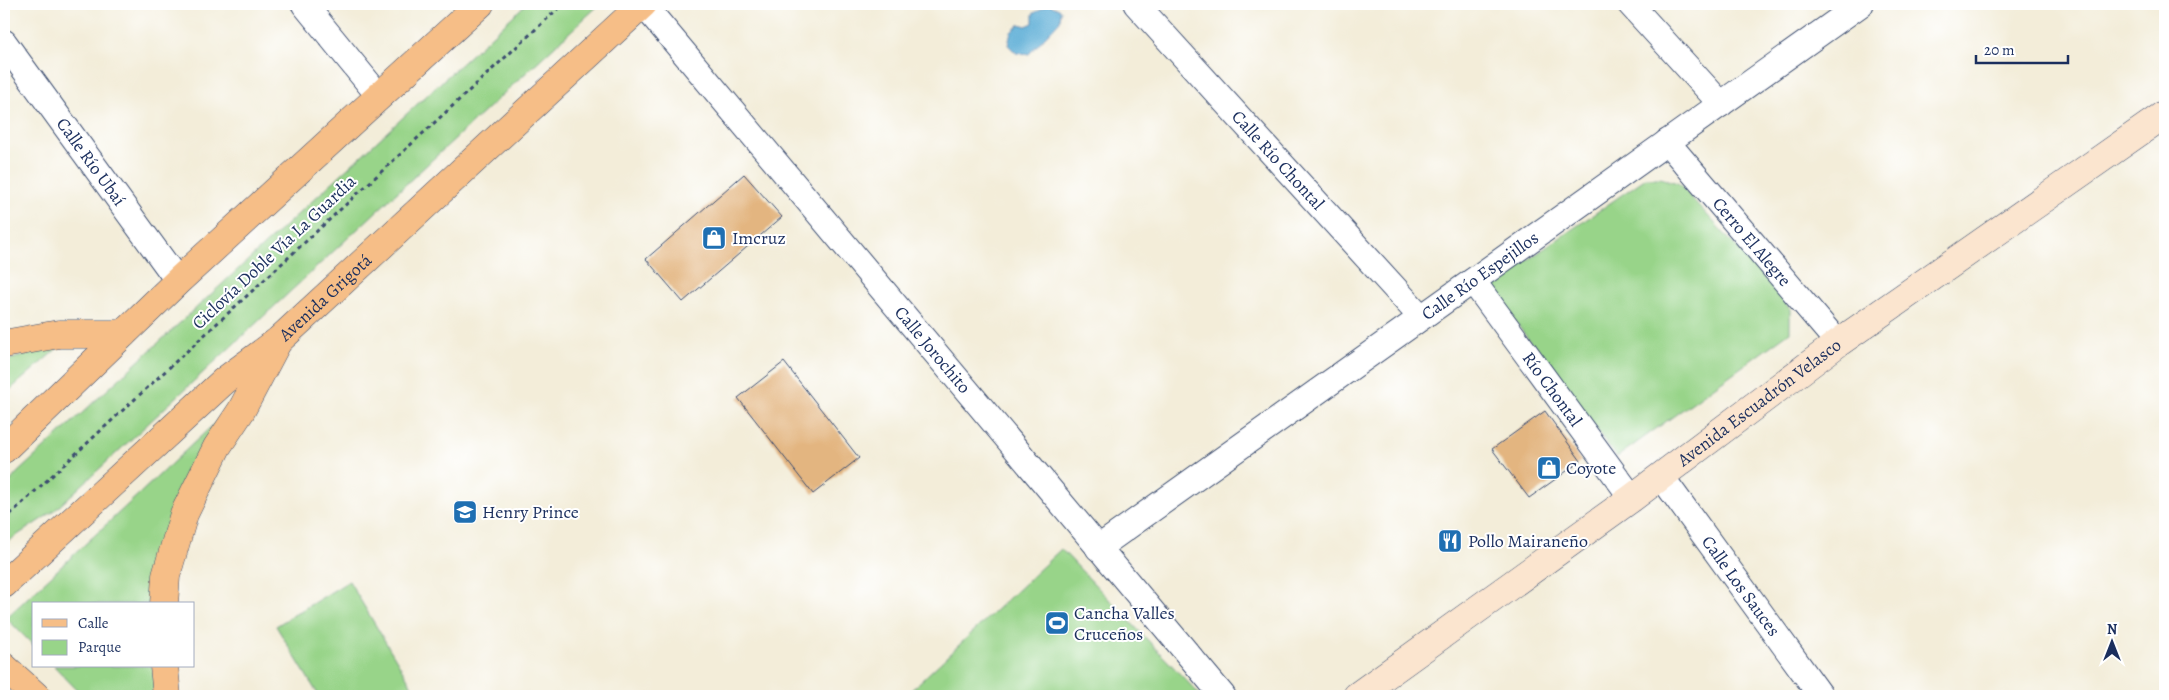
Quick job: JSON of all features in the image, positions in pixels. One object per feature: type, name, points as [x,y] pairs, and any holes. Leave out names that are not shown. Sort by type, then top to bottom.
[{"type":"main road","points":[[4,449],[178,281],[480,4]]},
{"type":"main road","name":"Avenida Grigotá","points":[[4,584],[224,381],[278,341],[643,4]]},
{"type":"main road","points":[[4,344],[60,334],[123,334]]},
{"type":"main road","points":[[164,602],[166,576],[184,514],[217,447],[241,411],[278,341]]},
{"type":"main road","points":[[4,667],[36,696]]},
{"type":"main road","points":[[164,668],[167,696]]},
{"type":"street","points":[[304,4],[378,96]]},
{"type":"street","name":"Calle Jorochito","points":[[643,4],[1223,696]]},
{"type":"street","name":"Calle Río Chontal","points":[[1136,4],[1422,317]]},
{"type":"street","points":[[1630,4],[1721,104]]},
{"type":"street","name":"Calle Río Espejillos","points":[[1098,548],[1861,4]]},
{"type":"street","name":"Calle Río Ubaí","points":[[4,42],[178,281]]},
{"type":"street","name":"Avenida Escuadrón Velasco","points":[[1357,696],[1632,498],[1838,343],[2165,119]]},
{"type":"street","name":"Cerro El Alegre","points":[[1667,142],[1838,343]]},
{"type":"street","name":"Río Chontal","points":[[1473,281],[1632,498]]},
{"type":"street","name":"Calle Los Sauces","points":[[1661,476],[1821,696]]},
{"type":"path","name":"Ciclovía Doble Vía La Guardia","points":[[4,520],[563,4]]},
{"type":"path","points":[[4,615],[6,618],[4,622]]},
{"type":"green space","points":[[526,4],[600,4],[54,511],[4,544],[4,489],[17,473]]},
{"type":"green space","points":[[1646,178],[1660,178],[1678,183],[1771,285],[1790,309],[1790,332],[1617,457],[1489,287]]},
{"type":"green space","points":[[60,346],[4,395],[4,361]]},
{"type":"green space","points":[[229,410],[155,602],[32,602],[32,644],[6,618]]},
{"type":"green space","name":"Cancha Valles Cruceños","points":[[1061,549],[1201,696],[905,696]]},
{"type":"green space","points":[[349,581],[415,691],[407,696],[319,696],[276,626]]},
{"type":"green space","points":[[56,668],[153,668],[156,696],[83,696]]},
{"type":"water","points":[[1048,4],[1061,10],[1060,21],[1029,54],[1016,53],[1008,45],[1011,32],[1020,24],[1026,26],[1033,23],[1033,14]]},
{"type":"building","name":"Imcruz","points":[[744,174],[782,217],[683,302],[646,259]]},
{"type":"building","points":[[784,362],[859,458],[813,494],[738,398]]},
{"type":"building","points":[[1545,411],[1581,461],[1529,498],[1492,449]]},
{"type":"place","name":"Imcruz","points":[[714,238]]},
{"type":"place","name":"Coyote","points":[[1549,468]]},
{"type":"place","name":"Henry Prince","points":[[465,512]]},
{"type":"place","name":"Pollo Mairaneño","points":[[1450,541]]},
{"type":"place","name":"Cancha Valles Cruceños","points":[[1057,623]]}]
